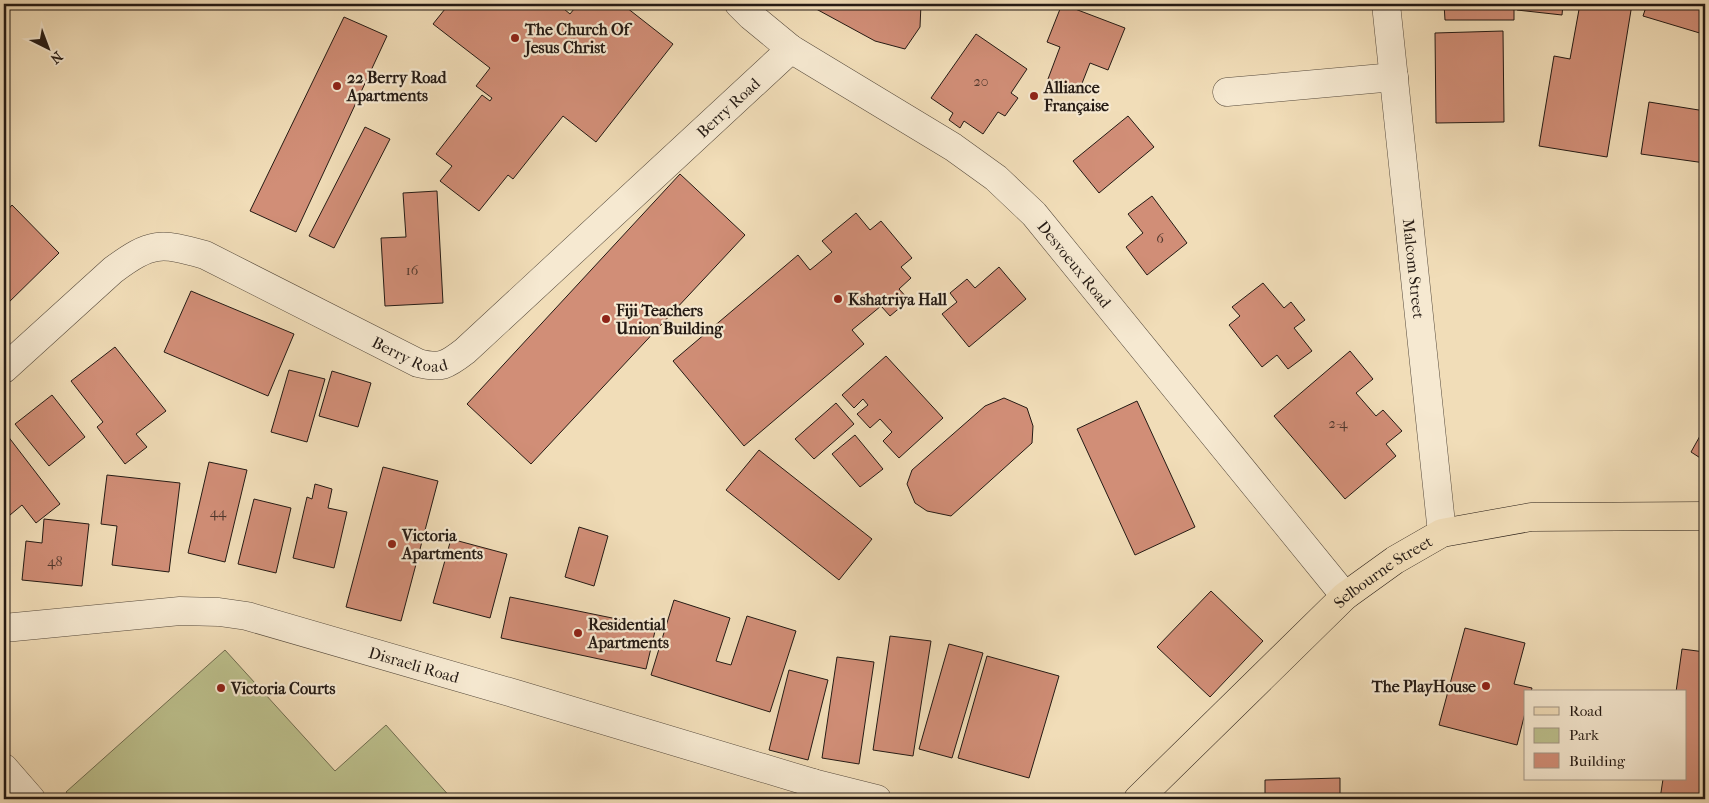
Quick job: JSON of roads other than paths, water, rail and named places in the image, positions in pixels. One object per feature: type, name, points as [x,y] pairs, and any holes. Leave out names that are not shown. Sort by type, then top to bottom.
[{"type":"main road","name":"Selbourne Street","points":[[1138,799],[1345,596],[1395,560],[1442,533],[1531,517],[1705,516]]},
{"type":"street","name":"Desvoeux Road","points":[[739,4],[791,49],[953,147],[996,178],[1034,214],[1345,596]]},
{"type":"street","name":"Malcom Street","points":[[1386,4],[1442,533]]},
{"type":"street","name":"Berry Road","points":[[4,369],[113,270],[130,257],[160,246],[175,246],[204,255],[418,363],[434,367],[451,362],[791,49]]},
{"type":"street","points":[[1227,92],[1394,77]]},
{"type":"street","name":"Disraeli Road","points":[[4,628],[180,611],[219,612],[247,616],[507,691],[816,791],[877,799]]},
{"type":"street","points":[[4,768],[31,799]]},
{"type":"place","name":"The Church Of Jesus Christ","points":[[515,38]]},
{"type":"place","name":"22 Berry Road Apartments","points":[[337,86]]},
{"type":"place","name":"Alliance Française","points":[[1034,96]]},
{"type":"place","name":"Kshatriya Hall","points":[[838,299]]},
{"type":"place","name":"Fiji Teachers Union Building","points":[[606,319]]},
{"type":"place","name":"Victoria Apartments","points":[[392,544]]},
{"type":"place","name":"Residential Apartments","points":[[578,633]]},
{"type":"place","name":"The PlayHouse","points":[[1486,686]]},
{"type":"place","name":"Victoria Courts","points":[[221,688]]}]
